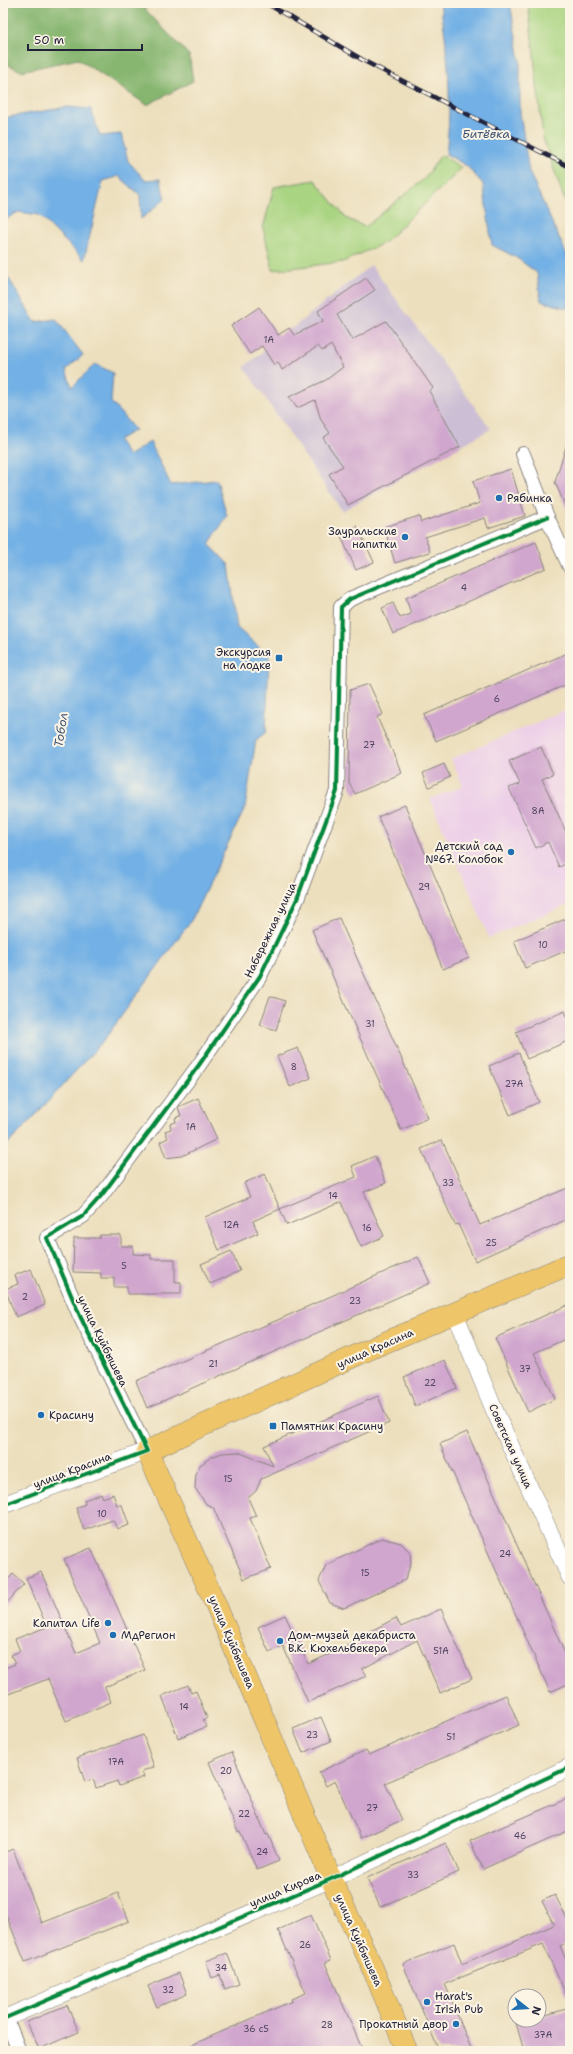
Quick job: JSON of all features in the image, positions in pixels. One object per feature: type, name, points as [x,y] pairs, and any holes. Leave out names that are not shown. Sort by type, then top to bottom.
[{"type":"main road","name":"улица Красина","points":[[147,1451],[379,1345],[570,1264]]},
{"type":"main road","name":"улица Куйбышева","points":[[147,1451],[216,1605],[331,1879],[370,1962],[407,2051]]},
{"type":"street","points":[[523,454],[570,567]]},
{"type":"street","name":"Набережная улица","points":[[47,1238],[83,1216],[101,1196],[199,1065],[260,976],[297,899],[337,791],[341,607],[350,599],[548,517]]},
{"type":"street","name":"улица Куйбышева","points":[[47,1238],[80,1316],[147,1451]]},
{"type":"street","name":"Советская улица","points":[[455,1314],[494,1407],[570,1578]]},
{"type":"street","name":"улица Красина","points":[[3,1505],[147,1451]]},
{"type":"street","name":"улица Кирова","points":[[4,2015],[331,1879],[570,1766]]},
{"type":"street","points":[[4,2015],[19,2051]]},
{"type":"shaded area","points":[[371,265],[491,429],[342,511],[244,367]]},
{"type":"shaded area","name":"Детский сад №67. Колобок","points":[[570,708],[570,904],[489,938],[430,799],[463,786],[451,759]]},
{"type":"green space","points":[[3,3],[139,3],[189,55],[193,81],[147,105],[78,59],[21,71],[3,62]]},
{"type":"green space","points":[[528,3],[570,3],[570,216],[543,138]]},
{"type":"green space","points":[[441,155],[462,168],[384,243],[343,262],[273,270],[263,228],[274,187],[315,180],[346,218],[365,227],[425,178]]},
{"type":"water","name":"Битёвка","points":[[440,3],[510,3],[520,60],[520,113],[529,172],[567,255],[570,258],[570,309],[541,301],[537,273],[517,258],[492,245],[483,184],[467,166],[446,154],[449,116],[449,78],[446,41]]},
{"type":"water","points":[[67,107],[91,109],[100,136],[121,134],[128,161],[145,180],[160,179],[165,199],[141,219],[140,195],[119,176],[103,181],[84,260],[39,215],[18,212],[3,221],[3,118]]},
{"type":"water","name":"Тобол","points":[[3,269],[35,322],[56,319],[83,355],[66,370],[72,387],[95,364],[113,373],[111,402],[135,430],[118,440],[128,456],[150,442],[171,485],[217,480],[227,516],[209,544],[229,565],[237,628],[269,656],[266,732],[256,740],[245,808],[192,919],[104,1040],[20,1132],[3,1148]]},
{"type":"building","points":[[366,278],[375,290],[337,315],[352,340],[386,321],[433,388],[429,391],[460,447],[348,505],[329,474],[343,466],[323,438],[330,433],[321,420],[315,400],[297,408],[289,397],[326,380],[343,367],[331,345],[322,351],[318,346],[282,370],[278,362],[274,365],[262,346],[250,354],[231,326],[259,307],[278,335],[289,328],[294,335],[323,321],[318,311]]},
{"type":"building","points":[[567,443],[570,443],[570,517],[555,482]]},
{"type":"building","points":[[511,469],[525,516],[488,528],[485,518],[425,537],[430,552],[395,563],[384,527],[419,516],[421,522],[480,503],[473,481]]},
{"type":"building","points":[[357,526],[374,562],[356,570],[340,534]]},
{"type":"building","points":[[536,542],[546,568],[393,634],[382,608],[393,603],[400,618],[411,614],[406,598]]},
{"type":"building","points":[[570,652],[570,683],[436,741],[424,715]]},
{"type":"building","points":[[369,684],[383,714],[377,717],[402,773],[355,794],[349,783],[350,690]]},
{"type":"building","points":[[541,747],[553,774],[542,779],[567,834],[570,833],[570,862],[559,867],[548,842],[536,848],[509,788],[520,784],[509,761]]},
{"type":"building","points":[[444,764],[450,777],[429,787],[423,773]]},
{"type":"building","points":[[405,805],[469,958],[443,969],[378,817]]},
{"type":"building","points":[[570,917],[570,949],[525,968],[514,941]]},
{"type":"building","points":[[339,918],[428,1118],[401,1130],[312,930]]},
{"type":"building","points":[[270,996],[285,1001],[276,1030],[260,1025]]},
{"type":"building","points":[[565,1011],[570,1024],[570,1040],[527,1059],[516,1032]]},
{"type":"building","points":[[298,1048],[311,1078],[290,1087],[277,1056]]},
{"type":"building","points":[[519,1053],[539,1102],[510,1115],[489,1066]]},
{"type":"building","points":[[198,1098],[217,1139],[182,1156],[166,1158],[160,1142],[168,1138],[165,1131],[171,1129],[170,1124],[176,1122],[175,1118],[181,1116],[178,1107]]},
{"type":"building","points":[[442,1140],[480,1225],[570,1187],[570,1218],[475,1261],[458,1224],[455,1225],[421,1149]]},
{"type":"building","points":[[375,1156],[386,1183],[364,1192],[384,1236],[361,1247],[341,1202],[287,1225],[280,1209],[356,1177],[352,1166]]},
{"type":"building","points":[[265,1174],[280,1209],[253,1221],[258,1233],[219,1250],[205,1217],[250,1197],[244,1183]]},
{"type":"building","points":[[100,1235],[121,1235],[121,1246],[133,1246],[133,1254],[151,1255],[151,1259],[175,1259],[175,1282],[181,1282],[181,1294],[127,1294],[127,1287],[114,1287],[114,1278],[101,1278],[101,1273],[73,1272],[74,1238],[100,1238]]},
{"type":"building","points":[[231,1251],[240,1271],[210,1284],[201,1264]]},
{"type":"building","points":[[418,1257],[430,1283],[147,1408],[136,1381],[280,1319]]},
{"type":"building","points":[[31,1269],[45,1305],[16,1317],[5,1289],[18,1284],[15,1275]]},
{"type":"building","points":[[570,1304],[570,1337],[534,1353],[555,1399],[528,1412],[495,1338]]},
{"type":"building","points":[[445,1360],[457,1388],[415,1406],[404,1377]]},
{"type":"building","points":[[378,1396],[389,1423],[261,1479],[256,1491],[248,1498],[256,1516],[250,1518],[271,1569],[244,1579],[213,1507],[206,1504],[195,1488],[196,1474],[199,1466],[211,1457],[222,1453],[238,1452],[273,1466],[264,1446]]},
{"type":"building","points":[[467,1432],[570,1665],[570,1683],[550,1692],[440,1444]]},
{"type":"building","points":[[101,1494],[103,1498],[113,1494],[117,1505],[122,1505],[129,1525],[117,1529],[113,1520],[84,1530],[76,1508],[85,1504],[84,1500]]},
{"type":"building","points":[[382,1538],[401,1543],[410,1552],[411,1563],[405,1580],[344,1608],[330,1603],[319,1581],[326,1565]]},
{"type":"building","points":[[91,1548],[145,1670],[105,1687],[111,1702],[66,1721],[48,1679],[3,1696],[3,1669],[15,1664],[11,1655],[20,1651],[15,1639],[47,1627],[26,1578],[41,1572],[76,1653],[100,1643],[64,1559]]},
{"type":"building","points":[[13,1574],[24,1584],[3,1607],[3,1585]]},
{"type":"building","points":[[441,1609],[472,1679],[440,1693],[417,1640],[362,1669],[366,1676],[308,1702],[283,1646],[269,1652],[258,1627],[285,1615],[308,1664],[354,1643],[353,1640],[396,1618],[401,1627]]},
{"type":"building","points":[[188,1685],[191,1693],[196,1691],[207,1718],[203,1720],[206,1727],[178,1738],[162,1696]]},
{"type":"building","points":[[506,1695],[519,1725],[385,1783],[402,1820],[361,1838],[335,1781],[326,1786],[319,1772],[366,1750],[369,1755]]},
{"type":"building","points":[[321,1717],[331,1741],[303,1753],[293,1729]]},
{"type":"building","points":[[143,1735],[154,1767],[142,1771],[144,1777],[119,1786],[117,1781],[96,1788],[93,1779],[85,1782],[77,1758]]},
{"type":"building","points":[[232,1752],[266,1835],[268,1834],[279,1861],[257,1870],[240,1831],[238,1832],[209,1762]]},
{"type":"building","points":[[566,1799],[570,1809],[570,1830],[483,1869],[470,1841]]},
{"type":"building","points":[[446,1843],[459,1872],[380,1907],[367,1878]]},
{"type":"building","points":[[13,1849],[42,1923],[118,1893],[129,1921],[25,1962],[3,1907],[3,1853]]},
{"type":"building","points":[[555,1895],[570,1925],[570,1941],[560,1946],[570,1969],[570,2003],[543,1944],[445,1984],[472,2051],[439,2051],[403,1964],[454,1943],[462,1964],[554,1925],[542,1901]]},
{"type":"building","points":[[311,1915],[331,1960],[325,1963],[363,2051],[178,2051],[292,2001],[291,1999],[306,1993],[278,1930]]},
{"type":"building","points":[[227,1953],[239,1984],[225,1989],[220,1975],[212,1978],[206,1961]]},
{"type":"building","points":[[179,1973],[187,1994],[157,2007],[148,1986]]},
{"type":"building","points":[[67,2005],[79,2032],[39,2049],[27,2022]]},
{"type":"building","points":[[570,2008],[570,2051],[524,2051],[517,2028],[547,2028],[547,2015]]},
{"type":"railway","points":[[266,3],[368,63],[570,167]]},
{"type":"cycle path","points":[[3,1505],[147,1451],[80,1316],[47,1238],[83,1216],[101,1196],[199,1065],[260,976],[297,899],[337,791],[341,607],[350,599],[547,517]]},
{"type":"cycle path","points":[[3,2019],[331,1879],[570,1767]]},
{"type":"place","name":"Рябинка","points":[[499,498]]},
{"type":"place","name":"Зауральские напитки","points":[[405,537]]},
{"type":"place","name":"Экскурсия на лодке","points":[[279,658]]},
{"type":"place","name":"Детский сад №67. Колобок","points":[[511,852]]},
{"type":"place","name":"Красину","points":[[41,1415]]},
{"type":"place","name":"Памятник Красину","points":[[273,1426]]},
{"type":"place","name":"Капитал Life","points":[[108,1623]]},
{"type":"place","name":"МдРегион","points":[[113,1635]]},
{"type":"place","name":"Дом-музей декабриста В.К. Кюхельбекера","points":[[280,1641]]},
{"type":"place","name":"Harat's Irish Pub","points":[[427,2002]]},
{"type":"place","name":"Прокатный двор","points":[[456,2024]]}]
